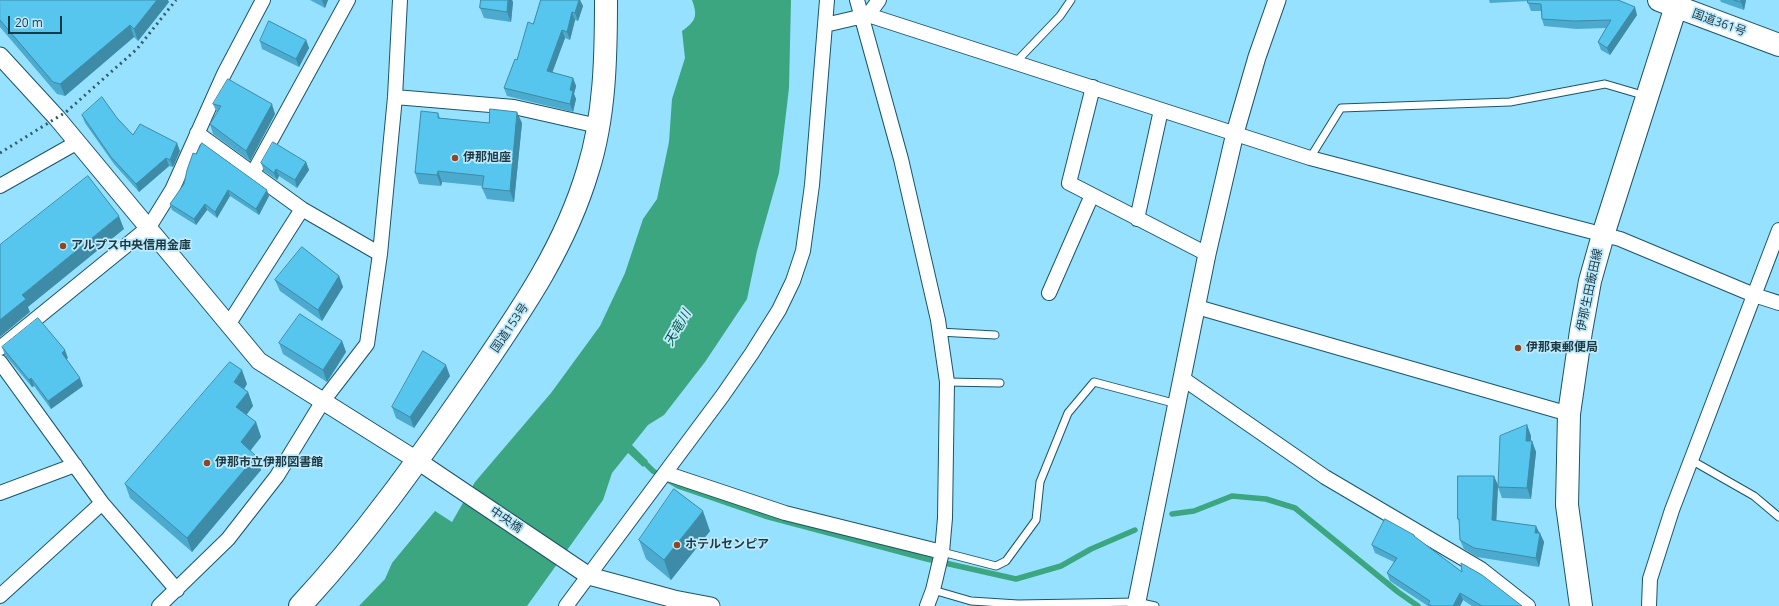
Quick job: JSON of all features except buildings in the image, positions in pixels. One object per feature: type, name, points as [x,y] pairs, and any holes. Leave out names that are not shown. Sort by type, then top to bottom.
[{"type":"main road","name":"国道153号","points":[[300,606],[328,576],[424,465],[530,299],[549,264],[577,204],[589,168],[598,126],[606,59],[606,0]]},
{"type":"main road","name":"国道361号","points":[[1671,2],[1779,45]]},
{"type":"main road","name":"伊那生田飯田線","points":[[1581,606],[1567,505],[1569,414],[1590,281],[1647,96],[1671,2]]},
{"type":"street","points":[[0,348],[149,227],[172,190],[224,74],[263,0]]},
{"type":"street","points":[[253,173],[348,0]]},
{"type":"street","points":[[159,606],[228,539],[272,483],[324,401],[367,344],[380,254],[395,97],[400,0]]},
{"type":"street","points":[[566,606],[586,573],[695,435],[752,352],[778,310],[793,281],[803,251],[810,199],[827,0]]},
{"type":"street","points":[[857,0],[866,16],[901,159],[939,332],[947,382],[945,518],[942,552],[933,590],[927,606]]},
{"type":"street","points":[[866,16],[879,0]]},
{"type":"street","points":[[1136,604],[1207,254],[1234,133],[1277,0]]},
{"type":"street","points":[[825,25],[866,16],[1093,87],[1310,158],[1589,230],[1603,236],[1620,239],[1667,257],[1754,295],[1779,303]]},
{"type":"street","name":"中央橋","points":[[3,66],[57,118],[76,143],[149,227],[259,361],[424,465],[586,573],[674,599],[711,606]]},
{"type":"street","points":[[1093,87],[1069,183],[1207,254]]},
{"type":"street","points":[[395,97],[514,107],[598,126]]},
{"type":"street","points":[[1137,219],[1161,110]]},
{"type":"street","points":[[197,133],[302,209],[380,254]]},
{"type":"street","points":[[0,186],[76,143]]},
{"type":"street","points":[[1049,293],[1092,195]]},
{"type":"street","points":[[228,325],[302,209]]},
{"type":"street","points":[[1649,606],[1650,579],[1672,510],[1779,230]]},
{"type":"street","points":[[1196,307],[1569,414]]},
{"type":"street","points":[[0,362],[102,503],[177,590]]},
{"type":"street","points":[[1182,378],[1325,477],[1481,569],[1528,606]]},
{"type":"street","points":[[0,493],[75,465]]},
{"type":"street","points":[[665,473],[785,512],[942,552]]},
{"type":"street","points":[[0,596],[102,503]]},
{"type":"lane","points":[[1015,63],[1060,16],[1071,0]]},
{"type":"lane","points":[[1310,158],[1342,108],[1510,102],[1604,84],[1647,96]]},
{"type":"lane","points":[[939,332],[994,335]]},
{"type":"lane","points":[[947,382],[1000,383]]},
{"type":"lane","points":[[942,552],[996,566],[1006,561],[1036,520],[1040,482],[1068,414],[1094,382],[1177,404]]},
{"type":"lane","points":[[1691,460],[1754,496],[1779,517]]},
{"type":"lane","points":[[933,590],[970,601],[1018,604],[1136,604],[1154,606]]},
{"type":"water","name":"天竜川","points":[[692,0],[791,0],[789,88],[779,173],[757,251],[747,299],[705,362],[664,415],[648,425],[632,445],[648,461],[643,467],[628,453],[612,473],[603,500],[527,606],[359,606],[385,579],[392,563],[435,511],[452,522],[475,482],[551,393],[600,326],[625,273],[643,219],[657,199],[669,142],[672,99],[685,58],[682,31],[693,21],[695,14]]},
{"type":"waterway","points":[[641,459],[653,471],[678,486],[765,516],[927,559],[1016,579],[1061,566],[1091,549],[1135,530]]},
{"type":"waterway","points":[[1172,514],[1194,511],[1232,496],[1266,499],[1295,508],[1398,592],[1418,606]]},
{"type":"railway","points":[[0,153],[66,112],[137,49],[176,0]]},
{"type":"place","name":"伊那旭座","points":[[455,158]]},
{"type":"place","name":"アルプス中央信用金庫","points":[[63,246]]},
{"type":"place","name":"伊那東郵便局","points":[[1518,348]]},
{"type":"place","name":"伊那市立伊那図書館","points":[[207,463]]},
{"type":"place","name":"ホテルセンピア","points":[[677,545]]}]
